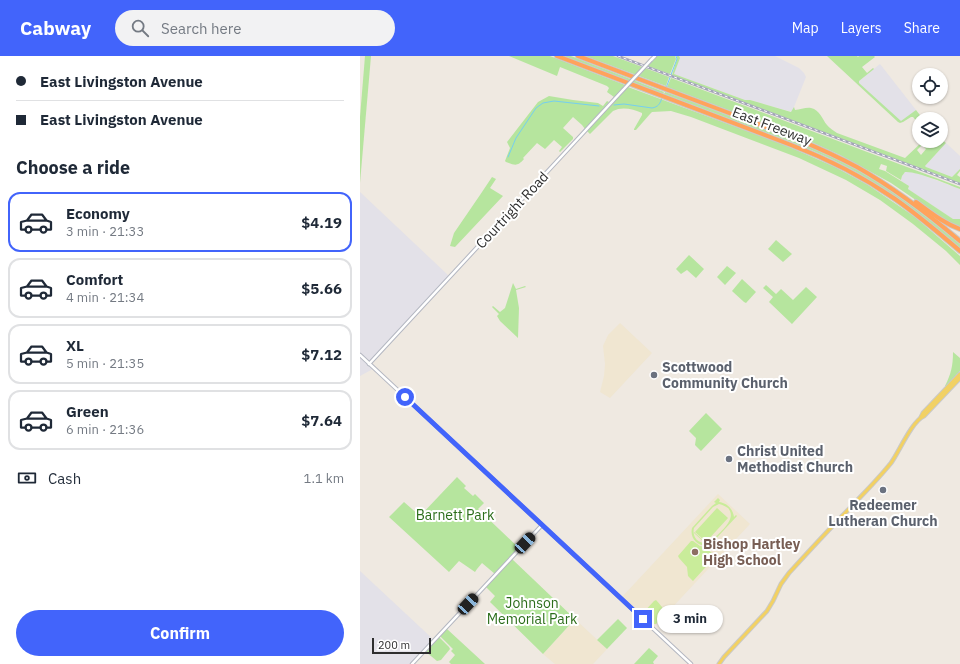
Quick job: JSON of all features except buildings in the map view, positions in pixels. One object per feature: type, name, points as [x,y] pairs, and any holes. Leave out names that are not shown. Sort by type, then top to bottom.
[{"type":"highway","name":"East Freeway","points":[[557,56],[803,149],[839,166],[894,199],[924,221],[960,251]]},
{"type":"highway","name":"East Freeway","points":[[578,56],[819,148],[868,173],[909,200],[960,241]]},
{"type":"highway","points":[[909,200],[914,201],[937,218],[960,229]]},
{"type":"main road","points":[[719,664],[767,611],[781,584],[789,573],[886,469],[923,413],[960,374]]},
{"type":"main road","points":[[921,417],[924,416],[960,378]]},
{"type":"street","name":"Courtright Road","points":[[369,364],[655,56]]},
{"type":"street","points":[[360,355],[691,664]]},
{"type":"street","points":[[412,664],[542,526]]},
{"type":"shaded area","points":[[679,56],[775,56],[799,68],[806,77],[792,112],[750,100],[745,100],[674,74]]},
{"type":"shaded area","points":[[880,64],[916,110],[901,122],[859,83],[859,81]]},
{"type":"shaded area","points":[[948,145],[960,156],[960,169],[952,177],[925,166],[941,148],[948,148]]},
{"type":"shaded area","points":[[908,171],[960,189],[960,219],[953,219],[908,189],[909,186],[901,181],[902,176]]},
{"type":"shaded area","points":[[360,192],[449,276],[369,363],[373,368],[360,376]]},
{"type":"shaded area","points":[[620,323],[652,353],[610,398],[600,392],[605,364],[603,346],[608,335]]},
{"type":"shaded area","name":"Bishop Hartley High School","points":[[718,494],[750,524],[654,627],[622,597]]},
{"type":"shaded area","points":[[360,571],[435,641],[415,663],[360,664]]},
{"type":"shaded area","points":[[575,619],[607,649],[593,664],[555,664],[543,654]]},
{"type":"green space","points":[[365,56],[371,56],[360,183],[360,117]]},
{"type":"green space","points":[[509,56],[550,56],[625,85],[614,97],[607,92],[609,88],[607,86],[560,67],[557,76]]},
{"type":"green space","points":[[564,56],[571,56],[664,92],[663,94]]},
{"type":"green space","points":[[585,56],[613,56],[669,77],[666,86]]},
{"type":"green space","points":[[657,56],[675,56],[676,59],[670,74],[648,66]]},
{"type":"green space","points":[[677,56],[679,56],[680,58],[674,74],[745,100],[750,100],[791,112],[794,107],[795,110],[807,108],[814,109],[819,113],[828,126],[837,133],[905,158],[916,148],[919,148],[917,150],[921,155],[926,149],[925,148],[941,148],[925,166],[952,177],[960,169],[957,175],[960,177],[960,183],[672,75]]},
{"type":"green space","points":[[827,56],[874,56],[875,57],[862,67],[867,73],[873,68],[874,69],[859,81],[859,83],[901,121],[912,113],[912,117],[903,122],[898,122]]},
{"type":"green space","points":[[671,78],[960,187],[960,189],[932,178],[910,172],[905,172],[901,180],[886,171],[887,166],[881,164],[879,169],[885,171],[909,186],[908,189],[953,219],[960,219],[960,227],[939,216],[891,183],[840,155],[787,132],[667,87]]},
{"type":"green space","points":[[628,87],[785,145],[835,167],[868,185],[915,217],[960,256],[960,265],[946,251],[913,224],[880,200],[846,180],[799,158],[691,117],[671,111],[652,112],[636,130],[634,130],[642,113],[631,109],[616,109],[590,134],[587,131]]},
{"type":"green space","points":[[665,92],[792,140],[854,168],[882,185],[922,213],[960,244],[960,248],[889,193],[843,165],[791,142],[664,94]]},
{"type":"green space","points":[[549,96],[598,103],[603,106],[607,101],[609,102],[585,129],[573,117],[563,128],[573,137],[573,139],[560,152],[559,151],[562,147],[554,140],[545,149],[537,143],[520,163],[514,164],[506,162],[505,161],[510,148],[507,142],[538,102]]},
{"type":"green space","points":[[492,177],[496,179],[490,188],[503,196],[455,247],[450,246],[454,233]]},
{"type":"green space","points":[[776,240],[792,254],[783,262],[768,249]]},
{"type":"green space","points":[[689,255],[704,269],[696,278],[687,270],[681,274],[676,269]]},
{"type":"green space","points":[[727,266],[736,273],[725,285],[717,277]]},
{"type":"green space","points":[[742,279],[756,292],[746,303],[732,291]]},
{"type":"green space","points":[[513,283],[516,289],[526,287],[516,290],[519,308],[518,338],[500,321],[497,316],[499,314],[492,307],[493,306],[500,312],[505,308]]},
{"type":"green space","points":[[766,285],[776,294],[781,289],[793,300],[806,287],[817,297],[792,324],[769,302],[773,297],[763,288]]},
{"type":"green space","points":[[953,352],[960,358],[960,371],[946,387],[945,386],[952,366]]},
{"type":"green space","points":[[706,413],[722,429],[701,451],[695,445],[696,438],[689,431]]},
{"type":"green space","name":"Barnett Park","points":[[457,477],[466,486],[464,488],[473,496],[475,494],[484,503],[478,509],[519,548],[495,574],[482,563],[475,572],[459,561],[449,572],[389,517],[404,502],[420,516]]},
{"type":"green space","points":[[718,498],[720,500],[719,502],[727,505],[731,509],[734,517],[736,515],[737,516],[711,544],[700,544],[694,540],[692,536],[692,528],[716,503],[714,502]],"holes":[[[719,504],[728,508],[731,517],[719,534],[706,543],[694,532],[694,528],[713,507]],[[694,533],[705,543],[697,540]]]},
{"type":"green space","points":[[717,508],[728,518],[706,542],[695,532]]},
{"type":"green space","points":[[691,541],[705,547],[714,555],[714,558],[693,581],[688,576],[687,567],[678,556]]},
{"type":"green space","name":"Johnson Memorial Park","points":[[512,559],[575,619],[543,654],[490,602],[495,596],[486,587]]},
{"type":"green space","points":[[656,600],[667,612],[656,624],[654,624],[642,614]]},
{"type":"green space","points":[[618,619],[627,628],[607,649],[597,640]]},
{"type":"green space","points":[[447,629],[485,664],[451,664],[449,662],[455,655],[451,651],[453,649],[440,636]]},
{"type":"green space","points":[[439,637],[450,649],[441,660],[437,661],[426,652]]},
{"type":"green space","points":[[649,648],[658,656],[653,662],[654,664],[634,664]]},
{"type":"waterway","points":[[666,88],[677,59],[676,56]]},
{"type":"waterway","points":[[614,105],[624,104],[652,108],[656,107],[662,98]]},
{"type":"waterway","points":[[508,157],[516,138],[536,108],[543,103],[554,101],[599,106]]},
{"type":"railway","points":[[618,56],[960,184]]},
{"type":"place","name":"Scottwood Community Church","points":[[654,375]]},
{"type":"place","name":"Christ United Methodist Church","points":[[729,459]]},
{"type":"place","name":"Redeemer Lutheran Church","points":[[883,490]]},
{"type":"place","name":"Bishop Hartley High School","points":[[695,552]]},
{"type":"route","points":[[405,397],[643,619]]}]
